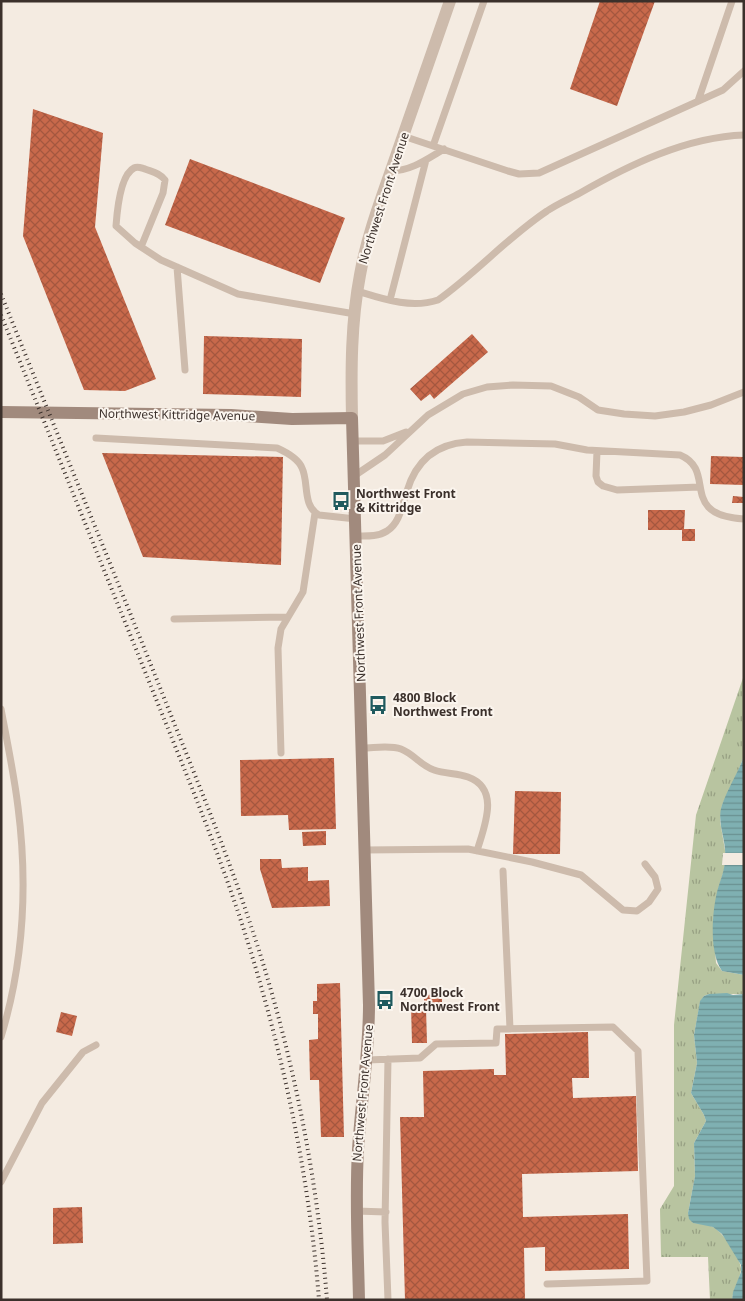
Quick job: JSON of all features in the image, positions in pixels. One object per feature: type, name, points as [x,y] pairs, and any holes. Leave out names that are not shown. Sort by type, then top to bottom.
[{"type":"main road","name":"Northwest Kittridge Avenue","points":[[1,412],[231,415],[292,419],[352,418]]},
{"type":"main road","name":"Northwest Front Avenue","points":[[352,418],[369,988],[367,1060],[359,1136],[356,1211],[359,1300]]},
{"type":"street","name":"Northwest Front Avenue","points":[[352,418],[351,374],[355,314],[357,291],[367,243],[450,1]]},
{"type":"lane","points":[[433,146],[484,1]]},
{"type":"lane","points":[[698,100],[732,1]]},
{"type":"lane","points":[[403,136],[519,174],[539,173],[723,90],[744,71]]},
{"type":"lane","points":[[357,291],[412,305],[425,305],[438,300],[547,211],[594,184],[635,164],[675,149],[708,140],[744,135]]},
{"type":"lane","points":[[391,171],[405,170],[444,150]]},
{"type":"lane","points":[[390,300],[426,160]]},
{"type":"lane","points":[[141,247],[163,193],[165,180],[156,173],[137,167],[132,168],[128,174],[118,198],[116,226],[141,247],[161,260],[238,294],[355,314]]},
{"type":"lane","points":[[177,267],[185,370]]},
{"type":"lane","points":[[354,476],[385,455],[428,415],[463,394],[487,387],[514,385],[551,386],[579,397],[598,410],[655,416],[684,412],[711,405],[744,392]]},
{"type":"lane","points":[[353,441],[390,439],[413,428]]},
{"type":"lane","points":[[96,438],[277,448],[287,453],[303,468],[309,504],[315,513],[319,515],[356,518]]},
{"type":"lane","points":[[356,536],[381,534],[391,528],[400,514],[407,490],[418,466],[433,451],[448,444],[467,442],[555,444],[597,451],[680,455],[688,458],[698,473],[703,498],[708,507],[717,514],[730,518],[744,519]]},
{"type":"lane","points":[[597,451],[596,476],[598,482],[609,489],[700,487]]},
{"type":"lane","points":[[281,753],[278,648],[281,629],[303,592],[315,513]]},
{"type":"lane","points":[[174,619],[287,617]]},
{"type":"lane","points":[[1,709],[18,806],[24,894],[19,963],[14,992],[1,1037]]},
{"type":"lane","points":[[363,748],[402,750],[422,766],[434,771],[469,777],[480,784],[487,795],[489,808],[477,852]]},
{"type":"lane","points":[[365,850],[468,849],[532,862],[581,875],[623,910],[637,911],[649,902],[658,889],[655,877],[645,864]]},
{"type":"lane","points":[[503,871],[510,1029]]},
{"type":"lane","points":[[367,1060],[420,1058],[436,1044],[496,1043],[498,1029],[613,1027],[638,1051],[647,1281],[546,1284]]},
{"type":"lane","points":[[1,1182],[42,1103],[83,1052],[96,1044]]},
{"type":"lane","points":[[388,1059],[386,1212],[388,1300]]},
{"type":"lane","points":[[356,1211],[386,1212]]},
{"type":"green space","points":[[744,675],[744,756],[722,805],[720,821],[726,856],[713,921],[716,963],[722,971],[744,975],[744,994],[709,994],[704,996],[700,1002],[694,1035],[697,1063],[691,1093],[706,1121],[694,1143],[695,1176],[688,1213],[693,1223],[711,1226],[721,1234],[735,1252],[741,1269],[732,1300],[710,1300],[708,1257],[661,1257],[660,1209],[674,1186],[674,1025],[696,815]]},
{"type":"water","points":[[744,756],[744,975],[722,971],[713,944],[713,921],[715,901],[725,863],[725,845],[720,812]]},
{"type":"water","points":[[727,993],[733,995],[744,994],[744,1300],[732,1300],[741,1272],[741,1265],[722,1234],[713,1227],[693,1223],[689,1219],[688,1213],[695,1176],[694,1143],[706,1121],[691,1093],[697,1063],[694,1035],[700,1001],[709,994]]},
{"type":"pier","points":[[723,853],[744,853],[744,865],[722,865]]},
{"type":"building","points":[[600,1],[655,1],[617,106],[570,89]]},
{"type":"building","points":[[33,109],[103,133],[95,227],[156,379],[125,391],[84,390],[23,236]]},
{"type":"building","points":[[190,159],[345,218],[320,283],[165,225]]},
{"type":"building","points":[[472,334],[488,352],[434,399],[430,394],[421,401],[410,389]]},
{"type":"building","points":[[204,336],[302,339],[301,397],[203,394]]},
{"type":"building","points":[[102,453],[283,457],[281,565],[143,557]]},
{"type":"building","points":[[711,456],[744,457],[744,485],[710,484]]},
{"type":"building","points":[[733,496],[744,497],[744,503],[732,503]]},
{"type":"building","points":[[648,510],[685,510],[684,529],[695,529],[695,541],[682,541],[682,530],[648,530]]},
{"type":"building","points":[[334,758],[336,829],[289,830],[288,815],[241,816],[240,760]]},
{"type":"building","points":[[515,791],[561,792],[560,854],[513,854]]},
{"type":"building","points":[[326,831],[326,845],[303,846],[302,832]]},
{"type":"building","points":[[260,859],[281,859],[282,868],[308,867],[308,881],[329,880],[330,906],[272,908],[260,869]]},
{"type":"building","points":[[340,983],[344,1137],[321,1137],[319,1080],[310,1080],[309,1040],[318,1039],[318,1014],[313,1014],[313,1001],[317,1001],[317,984]]},
{"type":"building","points":[[442,994],[442,1007],[426,1008],[427,1043],[412,1043],[411,1006],[424,1005],[424,995]]},
{"type":"building","points":[[61,1012],[77,1016],[72,1036],[56,1032]]},
{"type":"building","points":[[588,1032],[589,1078],[572,1078],[573,1098],[636,1096],[638,1171],[522,1174],[523,1217],[628,1214],[629,1269],[545,1271],[545,1247],[524,1248],[525,1300],[405,1300],[400,1117],[424,1117],[423,1071],[494,1069],[494,1075],[506,1075],[505,1034]]},
{"type":"building","points":[[82,1207],[83,1243],[53,1244],[53,1208]]},
{"type":"railway","points":[[1,294],[205,801],[252,929],[279,1020],[301,1112],[317,1206],[327,1300]]},
{"type":"railway","points":[[1,315],[193,790],[243,927],[270,1018],[292,1111],[308,1205],[319,1300]]},
{"type":"place","name":"Northwest Front & Kittridge","points":[[341,501]]},
{"type":"place","name":"4800 Block Northwest Front","points":[[378,705]]},
{"type":"place","name":"4700 Block Northwest Front","points":[[385,1000]]}]
